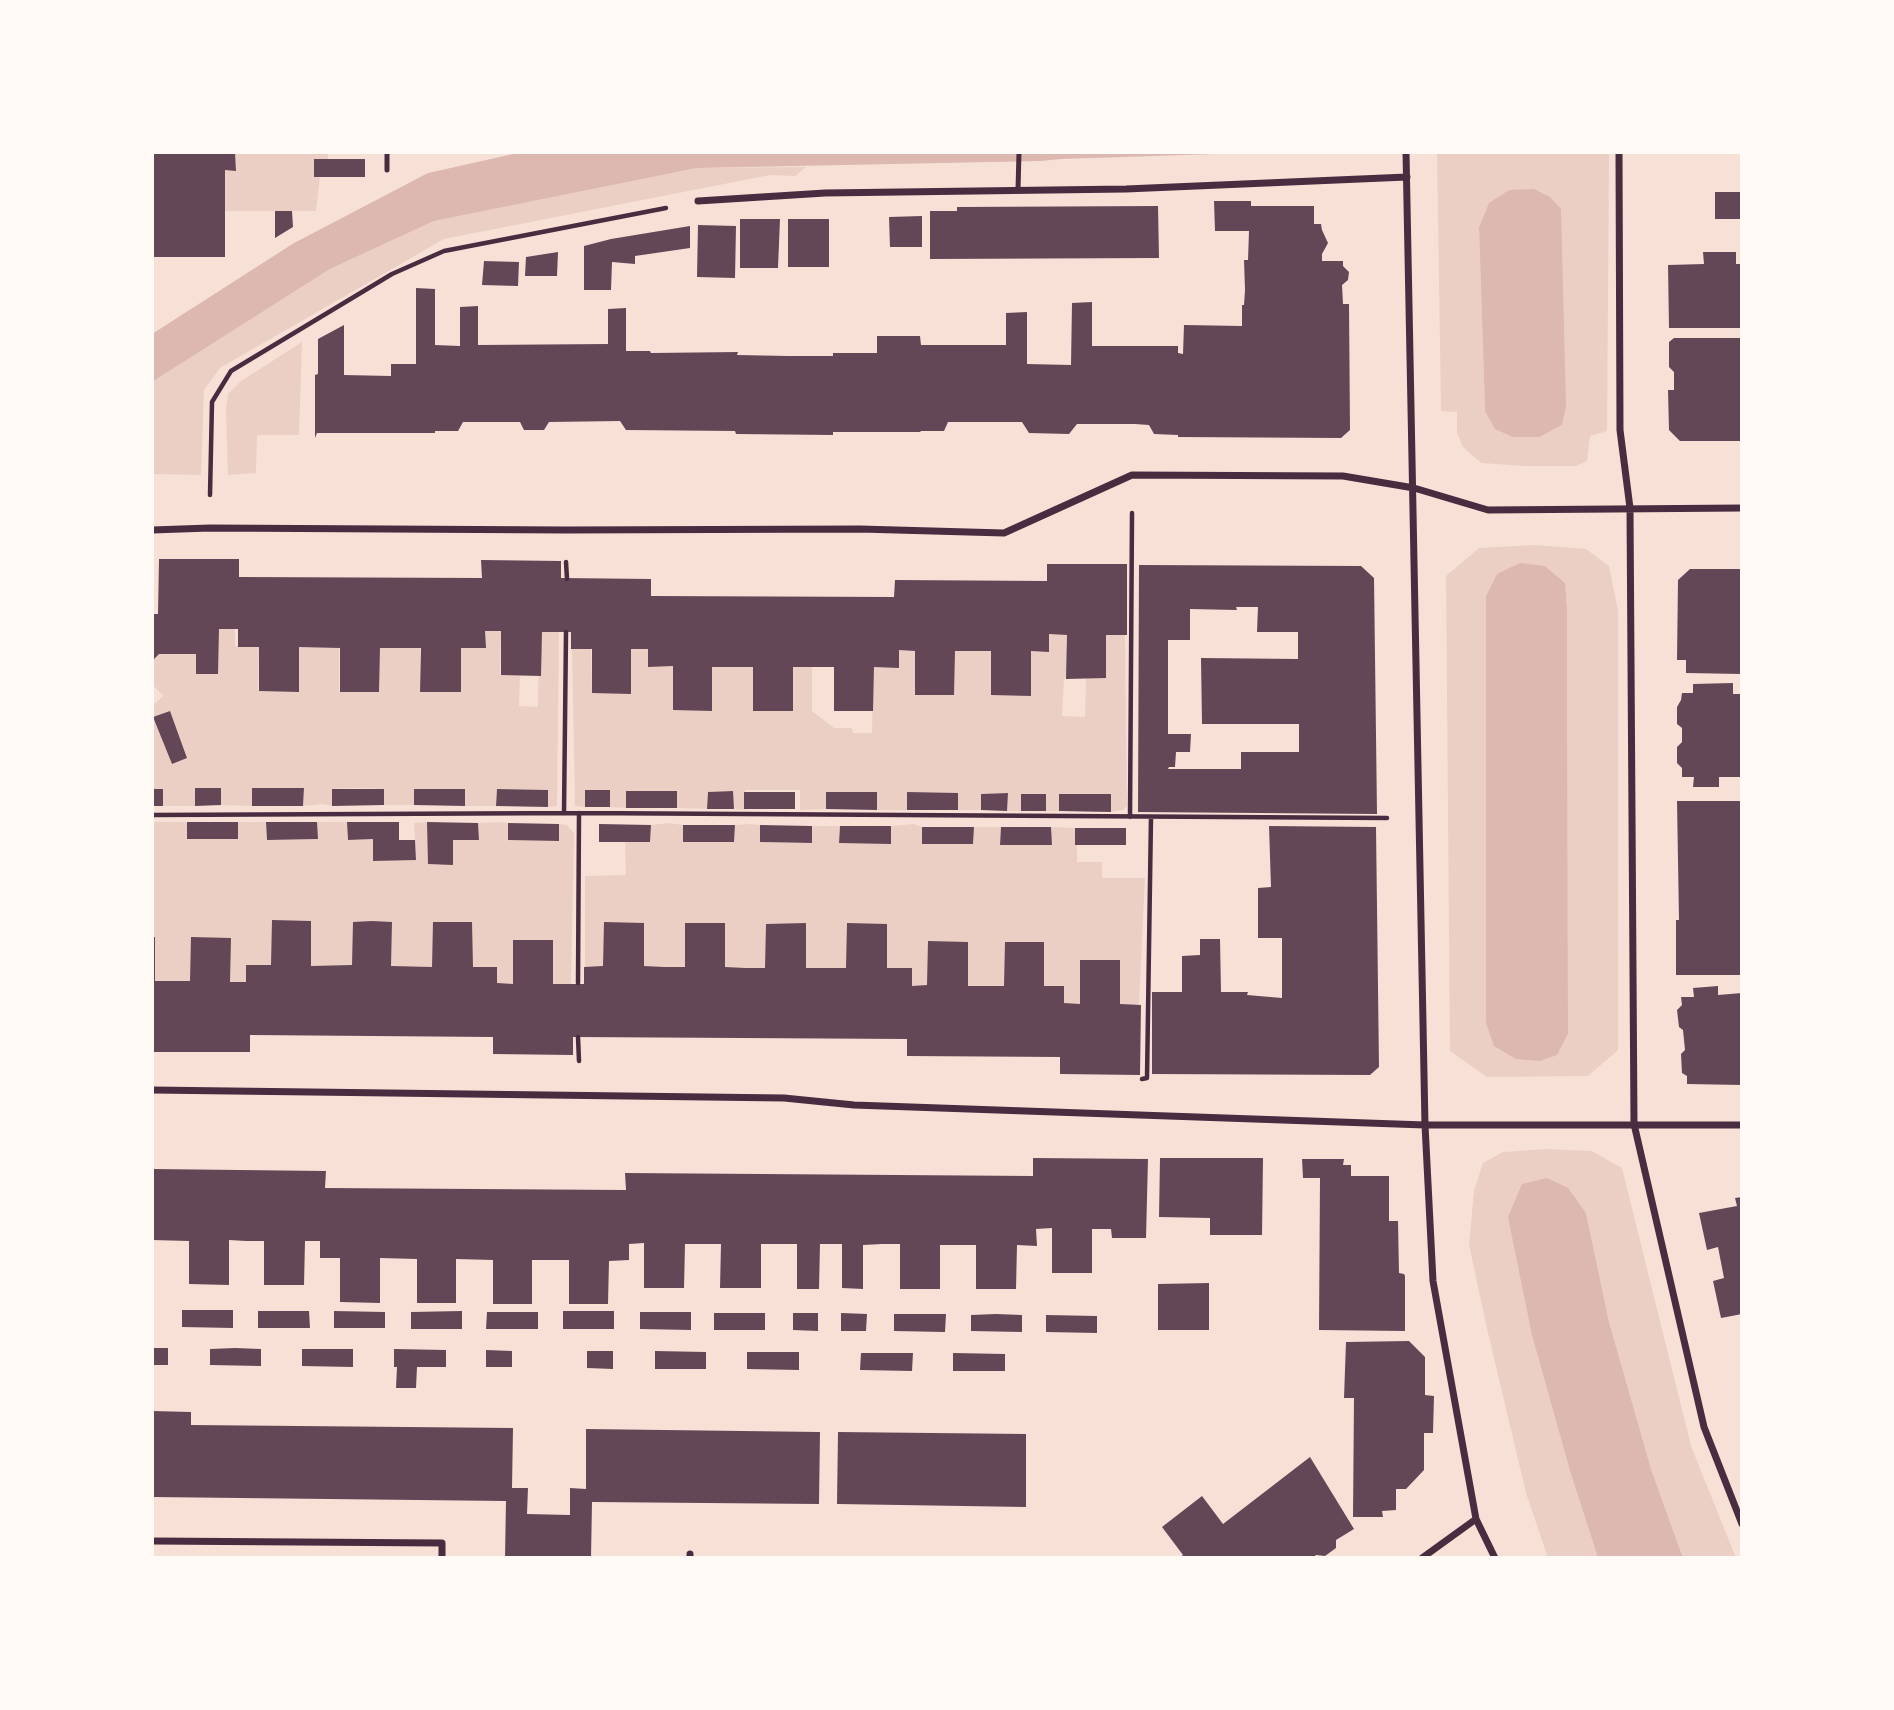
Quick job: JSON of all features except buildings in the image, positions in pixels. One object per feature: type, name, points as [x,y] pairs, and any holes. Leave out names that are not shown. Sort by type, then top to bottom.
[{"type":"street","points":[[1406,152],[1425,1125],[1433,1281],[1476,1519],[1495,1558]]},
{"type":"street","points":[[1619,152],[1620,429],[1630,508],[1634,1124],[1704,1427],[1742,1524]]},
{"type":"street","points":[[698,201],[825,193],[1126,189],[1407,177]]},
{"type":"street","points":[[152,530],[860,529],[1004,533],[1132,475],[1343,476],[1414,488],[1488,510],[1742,508]]},
{"type":"street","points":[[152,1090],[784,1098],[854,1105],[1425,1125],[1742,1125]]},
{"type":"street","points":[[1422,1558],[1476,1519]]},
{"type":"street","points":[[152,1541],[442,1543],[442,1558]]},
{"type":"lane","points":[[387,152],[387,170]]},
{"type":"lane","points":[[1018,152],[1018,190]]},
{"type":"path","points":[[210,528],[212,402],[231,371],[391,274],[444,251],[698,201]]},
{"type":"path","points":[[1130,817],[1132,475]]},
{"type":"path","points":[[564,813],[566,632]]},
{"type":"path","points":[[578,983],[579,813]]},
{"type":"path","points":[[152,814],[579,813],[1418,818]]},
{"type":"path","points":[[1135,1115],[1138,1080],[1146,1078],[1151,817]]},
{"type":"shaded area","points":[[235,152],[328,152],[328,159],[314,160],[314,176],[320,176],[316,211],[225,211],[225,170],[236,170]]},
{"type":"shaded area","points":[[522,152],[1279,152],[1041,161],[697,168],[434,221],[330,269],[152,382],[152,334],[294,243],[428,173]]},
{"type":"shaded area","points":[[1437,152],[1609,152],[1607,431],[1590,436],[1587,461],[1576,466],[1481,463],[1463,447],[1457,433],[1457,412],[1441,411]],"holes":[[[1489,203],[1485,411],[1479,227]]]},
{"type":"shaded area","points":[[806,167],[795,176],[770,175],[444,239],[220,368],[204,390],[201,475],[152,474],[152,382],[330,269],[434,221],[697,168]]},
{"type":"shaded area","points":[[1534,189],[1550,197],[1561,209],[1566,406],[1562,425],[1539,437],[1513,437],[1495,429],[1485,411],[1479,227],[1489,203],[1509,190]]},
{"type":"shaded area","points":[[302,342],[299,435],[257,435],[256,473],[228,475],[228,394],[241,381]]},
{"type":"shaded area","points":[[1535,545],[1586,549],[1609,566],[1618,610],[1618,1050],[1588,1076],[1487,1077],[1450,1051],[1446,576],[1479,548]],"holes":[[[1545,566],[1565,583],[1568,1034],[1557,1055],[1486,1023],[1486,596],[1497,574]]]},
{"type":"shaded area","points":[[1520,563],[1545,566],[1565,583],[1567,608],[1568,1034],[1557,1055],[1540,1061],[1516,1059],[1494,1046],[1486,1023],[1486,596],[1497,574]]},
{"type":"shaded area","points":[[216,629],[235,629],[235,646],[259,646],[258,690],[277,691],[297,647],[339,647],[339,691],[358,691],[378,647],[420,647],[420,691],[458,648],[482,631],[501,631],[500,674],[520,675],[519,706],[538,707],[539,631],[559,631],[557,806],[548,807],[547,790],[497,789],[496,806],[465,806],[465,789],[414,789],[414,805],[384,805],[383,789],[358,788],[332,789],[332,806],[303,806],[304,789],[252,806],[221,805],[220,788],[195,788],[195,806],[163,806],[163,789],[152,789],[152,706],[163,696],[152,684],[152,659],[159,653]],"holes":[[[170,711],[187,757],[172,764],[153,717]]]},
{"type":"shaded area","points":[[1048,634],[1068,634],[1067,678],[1064,678],[1062,716],[1085,717],[1086,678],[1105,634],[1125,634],[1127,806],[1123,810],[1111,812],[1110,794],[1060,794],[1059,811],[1046,811],[1046,794],[1021,794],[1021,811],[1007,811],[1007,793],[982,794],[981,810],[958,810],[958,793],[907,810],[877,810],[877,792],[827,792],[826,809],[800,810],[800,790],[745,790],[745,810],[734,809],[732,791],[708,792],[707,809],[677,808],[676,791],[626,791],[626,808],[610,807],[610,790],[586,790],[585,807],[575,806],[572,649],[591,648],[592,692],[631,648],[650,649],[711,666],[812,666],[812,711],[834,728],[852,728],[853,733],[872,733],[873,667],[898,650],[917,650],[915,694],[954,650],[1029,651]]},
{"type":"shaded area","points":[[153,822],[187,822],[187,839],[237,839],[238,822],[266,822],[267,840],[317,839],[317,822],[347,822],[348,840],[373,839],[373,861],[416,859],[414,823],[427,822],[453,865],[453,840],[479,840],[478,823],[508,823],[508,840],[559,841],[559,824],[567,825],[574,833],[571,985],[496,984],[434,967],[273,967],[249,984],[153,983]]},
{"type":"shaded area","points":[[750,824],[760,825],[761,842],[786,843],[811,843],[812,826],[840,826],[839,842],[891,826],[914,824],[922,827],[923,844],[973,844],[974,827],[1001,827],[1000,844],[1051,827],[1077,828],[1077,862],[1102,862],[1102,878],[1145,878],[1139,1005],[1062,1005],[1005,988],[910,987],[848,970],[585,968],[585,876],[626,875],[625,842],[650,842],[651,825],[683,825],[684,842],[734,842],[735,825]]},
{"type":"shaded area","points":[[1546,1149],[1592,1151],[1622,1168],[1691,1446],[1736,1558],[1683,1558],[1651,1469],[1609,1322],[1586,1213],[1571,1474],[1598,1558],[1548,1558],[1526,1493],[1469,1245],[1474,1191],[1483,1163],[1503,1152]]},
{"type":"shaded area","points":[[1547,1178],[1568,1188],[1586,1213],[1609,1322],[1651,1469],[1683,1558],[1598,1558],[1532,1335],[1508,1217],[1522,1184]]}]
